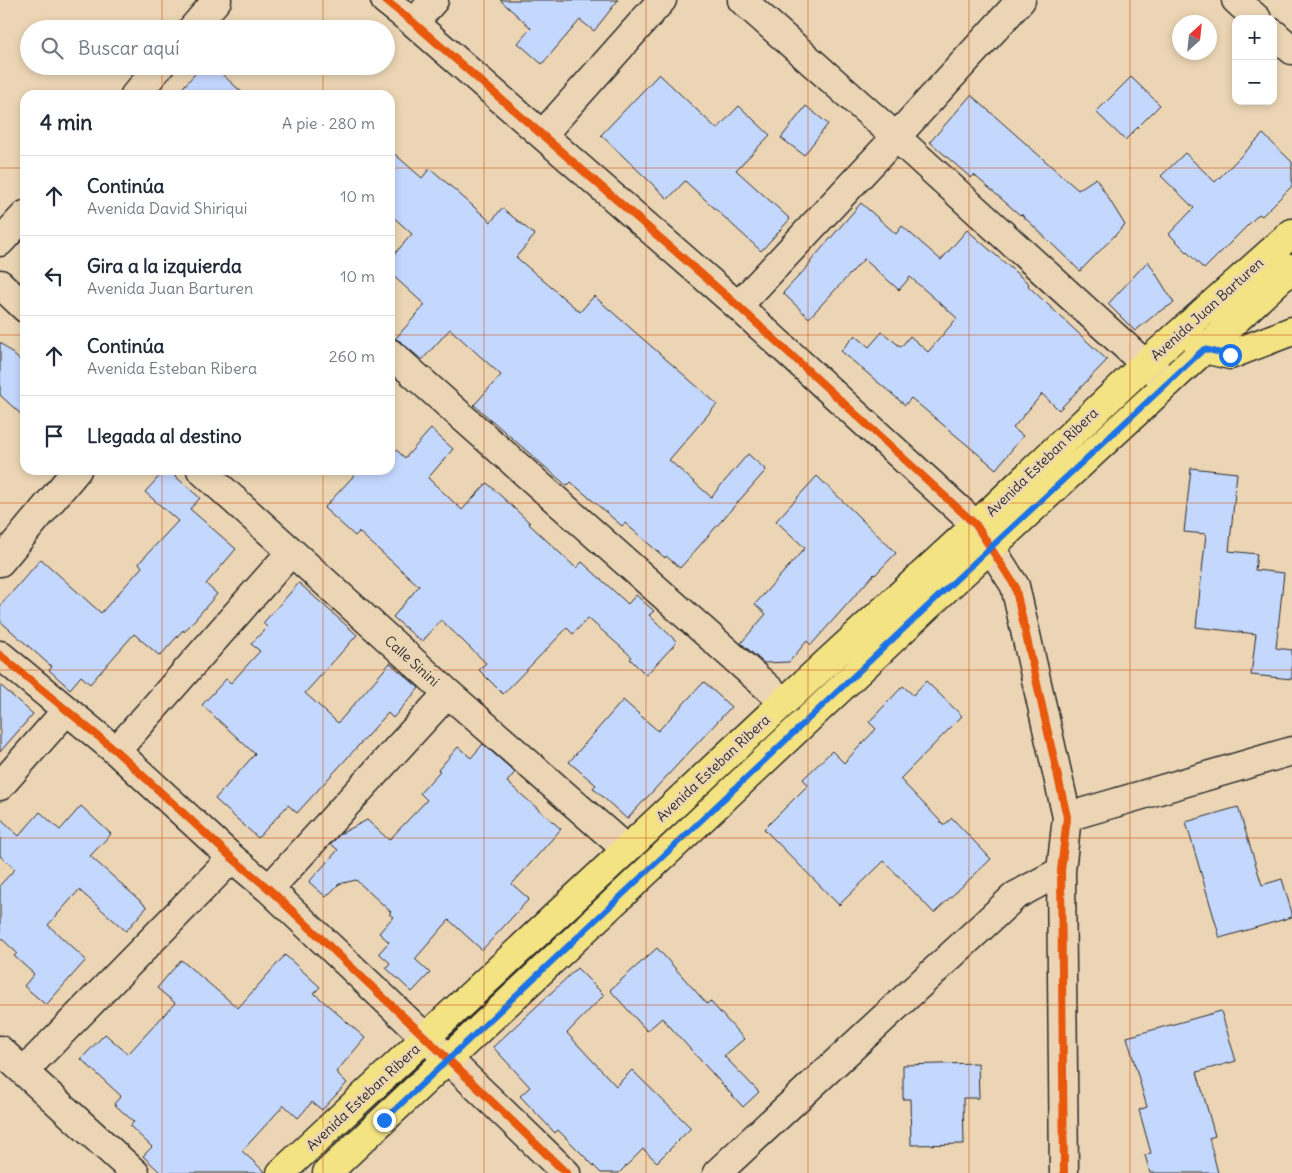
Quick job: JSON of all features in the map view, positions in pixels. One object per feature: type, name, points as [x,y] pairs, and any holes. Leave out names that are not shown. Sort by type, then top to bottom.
[{"type":"main road","name":"Avenida Juan Barturen","points":[[1145,364],[1292,233]]},
{"type":"main road","name":"Avenida Juan Barturen","points":[[1169,382],[1292,268]]},
{"type":"main road","points":[[1184,329],[1204,349],[1230,355],[1292,331]]},
{"type":"main road","name":"Avenida Esteban Ribera","points":[[327,1173],[448,1059],[983,536],[1145,364]]},
{"type":"main road","name":"Avenida Esteban Ribera","points":[[281,1173],[784,702],[1169,382]]},
{"type":"street","points":[[200,20],[217,0]]},
{"type":"street","points":[[385,0],[414,23],[738,306],[983,536],[1014,586],[1067,817],[1061,871],[1064,1173]]},
{"type":"street","points":[[414,23],[434,0]]},
{"type":"street","points":[[542,134],[662,0]]},
{"type":"street","points":[[742,0],[896,137],[1145,364],[1169,382]]},
{"type":"street","points":[[738,306],[1021,0]]},
{"type":"street","points":[[1236,0],[1253,15]]},
{"type":"street","points":[[1277,37],[1292,50]]},
{"type":"street","points":[[139,90],[152,75]]},
{"type":"street","points":[[0,242],[20,220]]},
{"type":"street","points":[[0,284],[20,303]]},
{"type":"street","points":[[395,357],[784,702]]},
{"type":"street","points":[[0,562],[73,475]]},
{"type":"street","name":"Calle Sinini","points":[[206,475],[448,693],[626,850]]},
{"type":"street","points":[[116,751],[291,552]]},
{"type":"street","points":[[0,655],[116,751],[232,858],[269,889],[566,1173]]},
{"type":"street","points":[[269,889],[448,693]]},
{"type":"street","points":[[0,786],[66,711]]},
{"type":"street","points":[[1067,817],[1292,752]]},
{"type":"street","points":[[24,1071],[232,858]]},
{"type":"street","points":[[717,1173],[1015,896],[1061,871]]},
{"type":"street","points":[[0,1050],[135,1173]]},
{"type":"building","points":[[500,0],[618,0],[594,31],[580,20],[542,64],[518,43],[531,28]]},
{"type":"building","points":[[659,74],[717,129],[739,106],[770,135],[736,170],[790,219],[761,251],[685,181],[668,199],[601,135]]},
{"type":"building","points":[[194,75],[223,75],[239,90],[180,90]]},
{"type":"building","points":[[1131,77],[1160,105],[1125,140],[1096,112]]},
{"type":"building","points":[[971,95],[1078,190],[1096,178],[1125,225],[1080,271],[1021,214],[974,175],[971,178],[930,142]]},
{"type":"building","points":[[806,106],[828,124],[804,155],[781,138]]},
{"type":"building","points":[[1263,134],[1292,162],[1292,186],[1262,216],[1259,214],[1204,269],[1169,234],[1194,208],[1161,176],[1185,153],[1215,182]]},
{"type":"building","points":[[395,154],[422,178],[430,168],[491,222],[502,208],[535,235],[516,257],[580,312],[594,296],[717,404],[669,460],[711,497],[748,454],[766,470],[680,568],[666,556],[665,558],[625,523],[622,526],[571,482],[567,486],[474,405],[501,375],[450,329],[422,360],[395,339],[425,305],[395,278],[395,253],[412,234],[395,219]]},
{"type":"building","points":[[861,203],[896,234],[902,226],[941,260],[967,230],[1029,284],[1028,286],[1107,360],[1059,410],[1042,394],[1013,428],[1023,436],[996,469],[911,398],[905,405],[841,351],[855,335],[869,347],[882,332],[901,347],[910,336],[928,352],[957,318],[910,277],[899,290],[864,259],[809,318],[783,293],[811,263]]},
{"type":"building","points":[[1148,261],[1174,303],[1157,313],[1135,331],[1108,304]]},
{"type":"building","points":[[0,342],[20,360],[20,413],[0,395]]},
{"type":"building","points":[[431,429],[453,449],[428,478],[462,510],[487,483],[576,568],[582,562],[628,604],[636,595],[654,611],[649,615],[677,642],[646,675],[630,659],[632,657],[588,618],[573,634],[567,628],[503,694],[479,670],[486,663],[441,620],[422,642],[393,617],[419,586],[359,532],[355,536],[324,508],[354,475],[395,475],[395,449],[405,458]]},
{"type":"building","points":[[1191,468],[1237,473],[1229,551],[1257,554],[1255,570],[1284,573],[1276,648],[1292,650],[1292,679],[1251,675],[1256,634],[1196,627],[1206,534],[1184,532]]},
{"type":"building","points":[[160,475],[174,475],[200,498],[190,509],[236,549],[206,584],[217,594],[160,656],[134,634],[90,684],[81,676],[70,689],[49,670],[52,667],[0,621],[0,606],[41,559],[101,613],[142,567],[139,563],[178,521],[145,492]]},
{"type":"building","points":[[817,476],[896,553],[874,574],[811,645],[807,641],[789,662],[764,663],[741,643],[766,614],[755,604],[805,548],[776,521]]},
{"type":"building","points":[[299,583],[357,635],[305,693],[338,723],[390,663],[419,688],[393,718],[388,713],[297,813],[288,805],[258,838],[215,799],[255,754],[202,705],[226,679],[231,683],[260,651],[251,644],[267,627],[263,623]]},
{"type":"building","points":[[926,681],[962,716],[900,779],[944,825],[952,818],[991,859],[934,913],[884,861],[839,905],[764,829],[808,785],[803,779],[832,751],[844,763],[876,729],[869,722],[903,686],[913,695]]},
{"type":"building","points":[[704,682],[731,707],[627,819],[593,788],[596,785],[569,762],[623,700],[658,731]]},
{"type":"building","points":[[0,685],[33,714],[0,752]]},
{"type":"building","points":[[483,744],[515,772],[507,782],[561,829],[512,884],[529,899],[482,950],[449,920],[415,959],[430,973],[412,992],[386,968],[390,963],[379,953],[389,942],[379,933],[393,917],[389,914],[391,912],[356,880],[339,884],[326,897],[309,882],[338,850],[331,844],[340,834],[367,820],[389,840],[427,800],[420,793],[458,747],[471,758]]},
{"type":"building","points":[[81,806],[111,834],[90,856],[147,907],[126,931],[79,890],[48,925],[86,960],[46,1005],[24,986],[34,974],[14,956],[17,953],[0,937],[0,885],[15,869],[0,856],[0,818],[19,836],[40,812],[60,830]]},
{"type":"building","points":[[1238,807],[1262,885],[1282,879],[1292,917],[1220,938],[1186,822]]},
{"type":"building","points":[[657,948],[707,1004],[710,1001],[744,1039],[724,1056],[759,1092],[743,1107],[662,1018],[647,1031],[610,990]]},
{"type":"building","points":[[285,955],[320,987],[314,993],[365,1038],[336,1072],[347,1083],[322,1110],[312,1102],[298,1118],[284,1105],[242,1151],[266,1173],[161,1173],[143,1156],[152,1147],[130,1126],[134,1122],[114,1104],[121,1096],[81,1059],[105,1034],[128,1054],[175,1003],[157,988],[181,960],[238,1008]]},
{"type":"building","points":[[577,968],[604,995],[567,1033],[616,1086],[632,1070],[691,1128],[657,1162],[643,1149],[619,1173],[601,1173],[558,1130],[555,1133],[520,1096],[530,1087],[493,1047]]},
{"type":"building","points":[[1221,1011],[1236,1061],[1197,1072],[1215,1136],[1209,1138],[1218,1173],[1150,1173],[1145,1155],[1151,1153],[1139,1110],[1147,1107],[1127,1037]]},
{"type":"building","points":[[978,1063],[979,1098],[963,1098],[964,1144],[911,1145],[910,1099],[903,1099],[903,1065]]},
{"type":"cycle path","points":[[385,0],[414,23],[738,306],[976,525],[1015,586],[1067,817],[1061,871],[1064,1173]]},
{"type":"cycle path","points":[[0,655],[116,751],[232,858],[269,889],[566,1173]]},
{"type":"route","points":[[384,1120],[947,588],[1204,349],[1230,355]]}]
